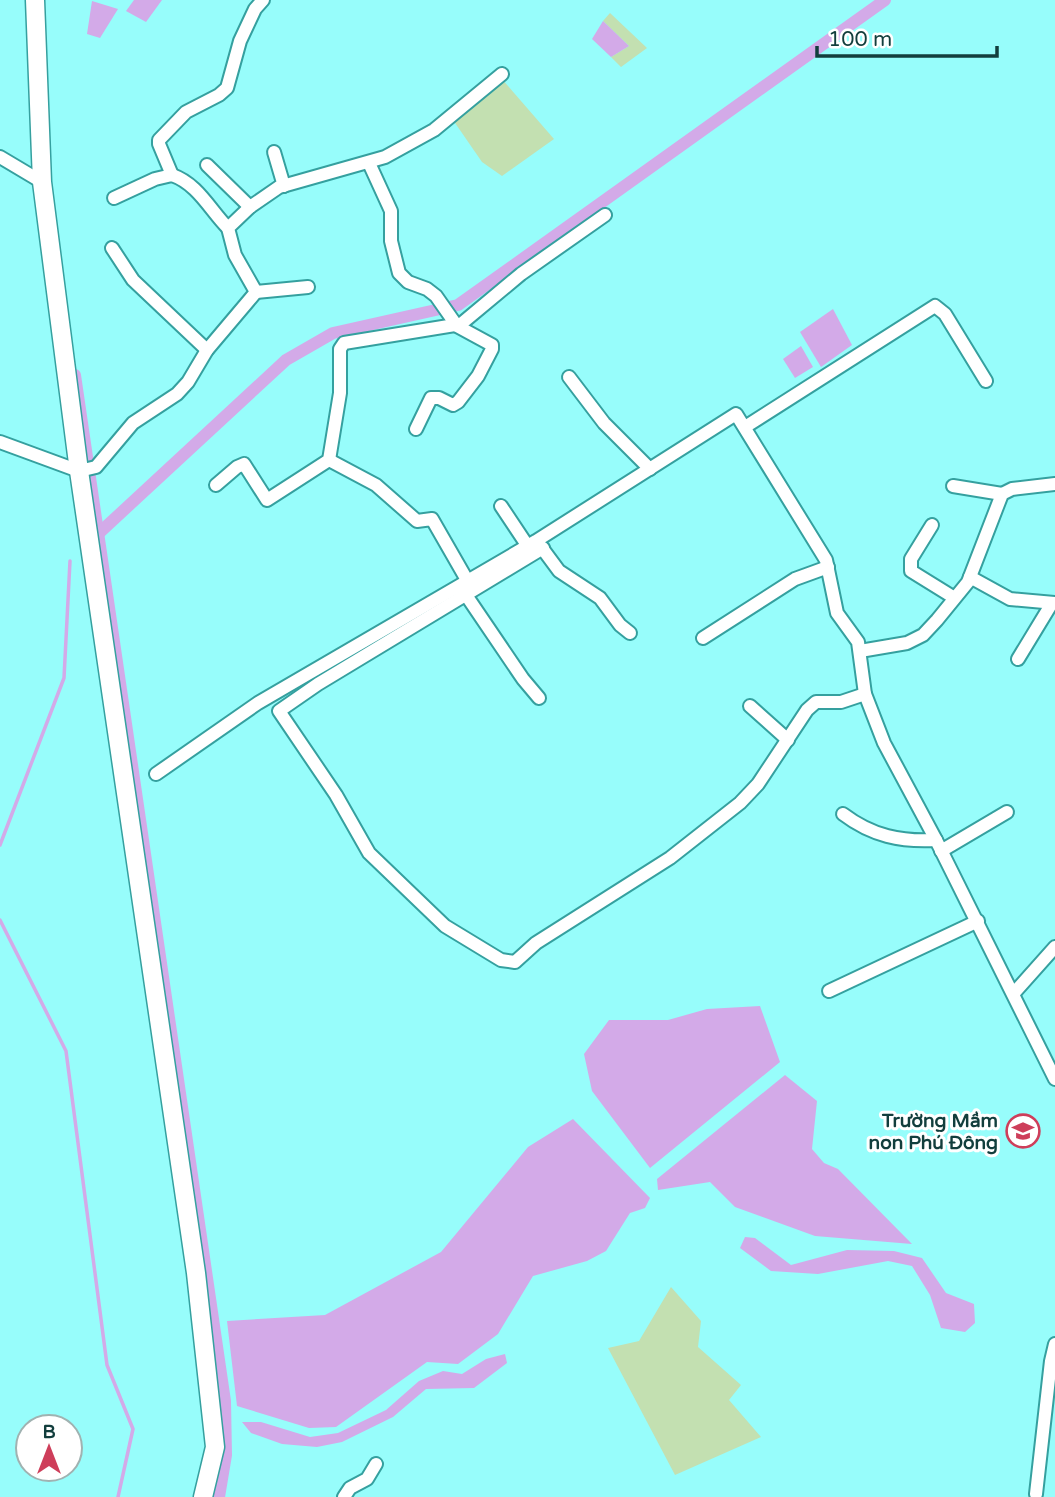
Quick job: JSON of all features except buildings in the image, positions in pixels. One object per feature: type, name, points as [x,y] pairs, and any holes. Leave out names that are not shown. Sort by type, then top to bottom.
[{"type":"main road","points":[[35,0],[42,182],[88,469],[197,1273],[215,1447],[203,1497]]},
{"type":"street","points":[[256,292],[235,255],[228,228],[193,187],[172,175],[159,140],[186,112],[227,88],[240,41],[255,9],[263,0]]},
{"type":"street","points":[[228,228],[250,207],[284,186],[385,158],[435,130],[502,74]]},
{"type":"street","points":[[274,152],[284,186]]},
{"type":"street","points":[[0,158],[42,182]]},
{"type":"street","points":[[369,163],[391,211],[391,241],[399,272],[408,282],[427,289],[436,296],[457,326],[489,342],[492,349],[478,376],[456,404],[431,398],[416,429]]},
{"type":"street","points":[[207,165],[250,207]]},
{"type":"street","points":[[114,198],[155,178],[172,175]]},
{"type":"street","points":[[216,485],[244,464],[267,500],[329,460],[340,393],[342,345],[350,341],[457,326],[521,274],[605,215]]},
{"type":"street","points":[[112,248],[133,280],[208,350]]},
{"type":"street","points":[[0,442],[88,469],[133,423],[177,394],[208,350],[256,292],[308,288]]},
{"type":"street","points":[[745,427],[935,306],[945,314],[986,381]]},
{"type":"street","points":[[569,377],[604,423],[650,469]]},
{"type":"street","points":[[865,694],[841,702],[816,702],[807,710],[750,793],[670,858],[536,943],[515,962],[501,960],[445,926],[369,853],[336,795],[279,711],[466,595],[650,469],[737,414],[822,552],[828,566],[838,613],[858,642],[865,694],[884,743],[978,921],[1055,1079]]},
{"type":"street","points":[[329,460],[376,485],[416,521],[432,519],[467,580]]},
{"type":"street","points":[[953,486],[1002,494],[1012,489],[1055,485]]},
{"type":"street","points":[[860,651],[907,643],[923,635],[970,577],[1002,494]]},
{"type":"street","points":[[501,506],[559,571],[600,598],[620,625],[630,633]]},
{"type":"street","points":[[932,525],[911,559],[911,570],[953,597]]},
{"type":"street","points":[[156,774],[258,703],[467,580],[537,545]]},
{"type":"street","points":[[703,639],[795,579],[828,566]]},
{"type":"street","points":[[970,577],[1010,598],[1053,603],[1018,659]]},
{"type":"street","points":[[466,595],[539,698]]},
{"type":"street","points":[[750,706],[788,740]]},
{"type":"street","points":[[843,814],[859,826],[886,836],[939,845],[1007,812]]},
{"type":"street","points":[[830,990],[978,921]]},
{"type":"street","points":[[1014,993],[1055,947]]},
{"type":"street","points":[[1035,1494],[1055,1344]]},
{"type":"street","points":[[344,1497],[350,1488],[367,1479],[376,1464]]},
{"type":"green space","points":[[610,13],[647,48],[621,67],[611,57],[629,46],[603,21]]},
{"type":"green space","points":[[502,79],[554,139],[502,176],[482,162],[453,120]]},
{"type":"green space","points":[[671,1287],[701,1321],[698,1347],[741,1385],[729,1400],[761,1437],[675,1475],[608,1348],[639,1341]]},
{"type":"shaded area","points":[[134,0],[162,0],[146,22],[126,11]]},
{"type":"shaded area","points":[[92,1],[118,9],[100,38],[87,34]]},
{"type":"shaded area","points":[[603,21],[629,46],[611,57],[592,39]]},
{"type":"shaded area","points":[[833,309],[852,345],[821,367],[800,332]]},
{"type":"shaded area","points":[[801,346],[813,367],[795,378],[783,359]]},
{"type":"shaded area","points":[[760,1006],[780,1062],[650,1168],[592,1091],[584,1054],[609,1020],[668,1020],[707,1009]]},
{"type":"shaded area","points":[[785,1075],[817,1101],[812,1149],[824,1163],[838,1169],[912,1244],[815,1236],[735,1207],[710,1182],[658,1190],[657,1179]]},
{"type":"shaded area","points":[[573,1119],[650,1198],[645,1208],[630,1213],[606,1251],[587,1261],[533,1276],[498,1334],[458,1364],[427,1362],[336,1427],[309,1428],[237,1406],[227,1321],[325,1315],[441,1252],[528,1147]]},
{"type":"shaded area","points":[[745,1237],[755,1238],[791,1265],[847,1250],[894,1251],[922,1258],[946,1293],[974,1304],[975,1323],[965,1332],[941,1328],[930,1295],[912,1266],[888,1261],[818,1274],[771,1271],[740,1248]]},
{"type":"shaded area","points":[[505,1354],[507,1363],[474,1388],[426,1389],[393,1417],[342,1442],[317,1447],[282,1444],[251,1433],[242,1422],[261,1422],[310,1437],[338,1433],[386,1410],[419,1381],[443,1371],[462,1374],[486,1359]]},
{"type":"waterway","points":[[98,534],[286,360],[333,333],[458,305],[885,0]]},
{"type":"waterway","points":[[75,375],[225,1401],[226,1455],[219,1497]]},
{"type":"waterway","points":[[0,845],[64,678],[70,561]]},
{"type":"waterway","points":[[0,920],[66,1051],[107,1365],[133,1429],[118,1497]]},
{"type":"place","name":"Trường Mầm non Phú Đông","points":[[1023,1131]]}]
